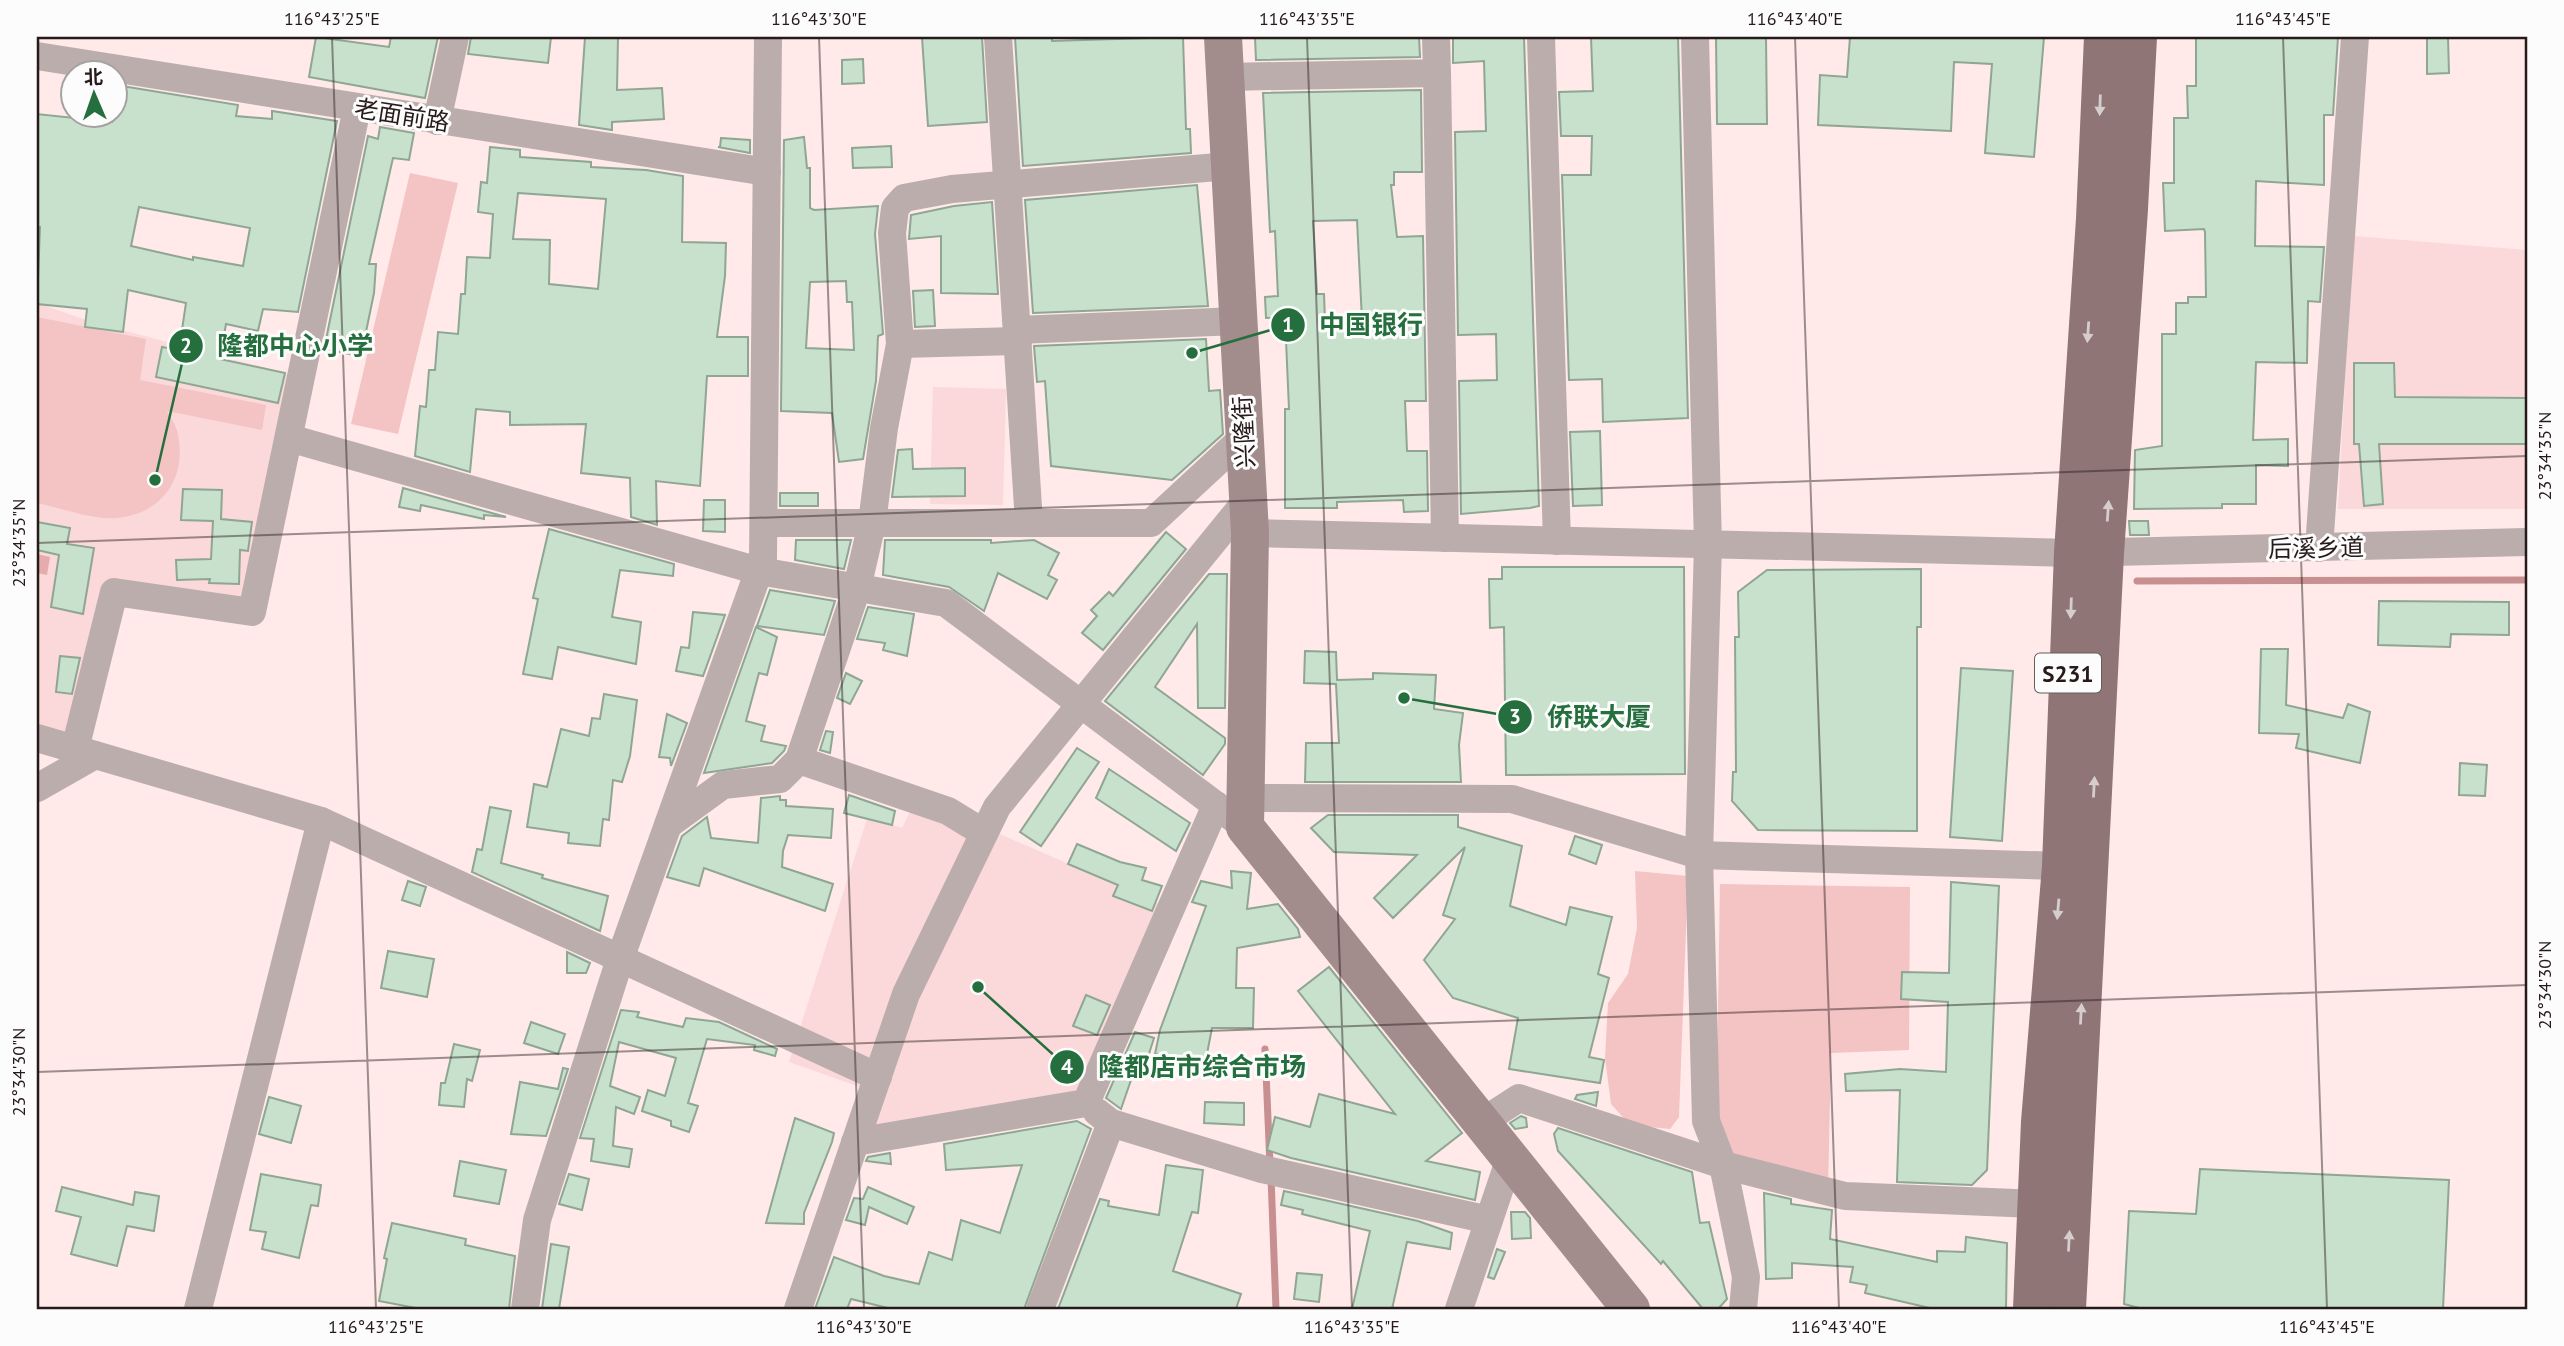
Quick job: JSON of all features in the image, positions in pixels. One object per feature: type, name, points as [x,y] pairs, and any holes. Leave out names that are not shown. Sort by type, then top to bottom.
[{"type":"main road","name":"S231","points":[[2067,1309],[2089,553],[2095,219],[2103,37]]},
{"type":"main road","name":"S231","points":[[2032,1309],[2040,1122],[2061,866],[2089,553],[2129,209],[2138,37]]},
{"type":"street","points":[[437,121],[455,37]]},
{"type":"street","points":[[525,1309],[537,1220],[620,959],[764,559],[768,37]]},
{"type":"street","points":[[998,37],[1030,523]]},
{"type":"street","name":"兴隆街","points":[[1223,37],[1249,516],[1236,810]]},
{"type":"street","points":[[1436,37],[1445,538]]},
{"type":"street","points":[[1541,37],[1557,541]]},
{"type":"street","points":[[1695,37],[1708,545],[1699,855],[1706,1122],[1723,1165],[1746,1277],[1743,1309]]},
{"type":"street","points":[[2319,548],[2355,37]]},
{"type":"street","name":"老面前路","points":[[37,56],[767,172]]},
{"type":"street","points":[[1225,77],[1437,74]]},
{"type":"street","points":[[37,788],[85,752],[114,592],[253,612],[358,108]]},
{"type":"street","points":[[668,825],[723,785],[780,779],[799,760],[857,588],[872,523],[884,428],[900,344],[892,233],[895,208],[904,198],[953,189],[1230,166]]},
{"type":"street","points":[[900,344],[1238,321]]},
{"type":"street","points":[[764,523],[1151,523],[1245,436]]},
{"type":"street","points":[[289,438],[759,571],[946,603],[1081,704],[1236,810],[1631,1309]]},
{"type":"street","points":[[798,1309],[906,993],[997,807],[1081,704],[1249,516]]},
{"type":"street","name":"后溪乡道","points":[[1249,516],[1445,538],[2089,553],[2527,542]]},
{"type":"street","points":[[37,738],[321,821],[878,1077]]},
{"type":"street","points":[[799,760],[948,811],[984,833]]},
{"type":"street","points":[[1236,810],[1511,799],[1699,855],[2061,866]]},
{"type":"street","points":[[1086,1104],[1236,810]]},
{"type":"street","points":[[198,1309],[321,821]]},
{"type":"street","points":[[1482,1122],[1519,1098],[1723,1165],[1845,1196],[2037,1205]]},
{"type":"street","points":[[855,1142],[1086,1104],[1111,1123],[1271,1171],[1489,1220]]},
{"type":"street","points":[[1040,1309],[1111,1123]]},
{"type":"street","points":[[1459,1309],[1510,1158]]},
{"type":"shaded area","points":[[410,173],[458,183],[398,434],[351,424]]},
{"type":"shaded area","points":[[2353,236],[2527,250],[2527,509],[2338,509]]},
{"type":"shaded area","points":[[37,303],[92,322],[295,376],[247,603],[116,583],[80,743],[37,732]]},
{"type":"shaded area","points":[[37,317],[146,339],[140,380],[266,405],[262,430],[167,411],[177,432],[180,451],[174,480],[158,502],[146,510],[117,518],[87,515],[37,503]]},
{"type":"shaded area","points":[[933,387],[1006,389],[1003,505],[930,504]]},
{"type":"shaded area","points":[[37,554],[50,557],[47,575],[37,573]]},
{"type":"shaded area","points":[[917,798],[1179,912],[1086,1103],[864,1139],[880,1094],[789,1062],[868,816],[902,828]]},
{"type":"shaded area","points":[[1635,871],[1688,876],[1679,1117],[1670,1129],[1630,1125],[1611,1104],[1605,1058],[1608,1003],[1628,974],[1637,928]]},
{"type":"shaded area","points":[[1720,884],[1910,887],[1909,1050],[1831,1053],[1828,1192],[1726,1151],[1716,1138]]},
{"type":"building","points":[[316,37],[389,47],[391,37],[438,37],[425,98],[309,77]]},
{"type":"building","points":[[471,37],[551,37],[548,63],[468,54]]},
{"type":"building","points":[[585,37],[618,37],[617,90],[662,88],[664,119],[612,122],[612,130],[579,125]]},
{"type":"building","points":[[922,37],[982,37],[987,122],[928,126]]},
{"type":"building","points":[[1015,37],[1052,37],[1052,41],[1183,37],[1186,129],[1190,129],[1191,153],[1023,166]]},
{"type":"building","points":[[1255,37],[1419,37],[1420,57],[1256,60]]},
{"type":"building","points":[[1453,37],[1524,37],[1539,506],[1530,508],[1461,514],[1459,381],[1497,380],[1496,334],[1458,335],[1455,132],[1486,131],[1484,61],[1453,63]]},
{"type":"building","points":[[1591,37],[1678,37],[1688,418],[1603,422],[1602,379],[1569,380],[1562,175],[1591,175],[1592,136],[1561,136],[1559,92],[1593,91]]},
{"type":"building","points":[[1716,37],[1766,37],[1767,124],[1717,124]]},
{"type":"building","points":[[1850,37],[2044,37],[2034,157],[1985,153],[1992,64],[1954,62],[1951,131],[1818,125],[1820,75],[1847,77]]},
{"type":"building","points":[[2196,37],[2338,37],[2333,115],[2324,115],[2324,185],[2256,181],[2255,246],[2324,247],[2320,302],[2308,301],[2307,363],[2256,362],[2253,440],[2288,439],[2288,466],[2256,465],[2256,504],[2222,504],[2222,508],[2134,509],[2135,450],[2162,446],[2162,334],[2176,334],[2176,303],[2188,303],[2188,297],[2206,297],[2204,229],[2165,231],[2163,183],[2174,183],[2174,118],[2188,118],[2187,86],[2196,86]]},
{"type":"building","points":[[2427,37],[2448,37],[2449,73],[2427,74]]},
{"type":"building","points":[[863,59],[864,83],[842,84],[842,60]]},
{"type":"building","points":[[130,87],[238,105],[236,116],[272,119],[272,111],[337,121],[298,312],[263,309],[258,331],[226,324],[220,359],[285,373],[278,403],[156,377],[162,347],[179,350],[186,303],[128,290],[123,332],[85,327],[87,309],[37,304],[40,227],[37,227],[37,114],[60,116],[60,130],[130,130]],"holes":[[[139,207],[250,228],[243,266],[193,257],[193,260],[131,246]]]},
{"type":"building","points":[[1421,90],[1422,172],[1394,172],[1394,185],[1391,185],[1397,237],[1423,236],[1426,401],[1405,401],[1407,451],[1427,451],[1428,511],[1404,512],[1403,500],[1337,502],[1337,508],[1285,508],[1285,409],[1289,409],[1285,317],[1266,318],[1265,297],[1278,296],[1275,231],[1270,232],[1263,93]],"holes":[[[1357,220],[1362,320],[1325,322],[1324,294],[1317,294],[1313,221]]]},
{"type":"building","points":[[380,127],[414,133],[409,160],[393,158],[369,264],[376,264],[374,293],[361,356],[324,349],[368,136],[378,139]]},
{"type":"building","points":[[804,137],[807,168],[810,168],[810,208],[814,210],[878,206],[875,234],[883,334],[878,336],[876,381],[863,459],[839,462],[832,413],[781,411],[784,140]],"holes":[[[846,281],[847,302],[852,302],[854,350],[806,348],[810,282]]]},
{"type":"building","points":[[721,138],[750,140],[750,153],[718,147]]},
{"type":"building","points":[[891,146],[892,167],[853,168],[852,148]]},
{"type":"building","points":[[490,147],[520,150],[520,157],[591,162],[591,167],[646,170],[683,176],[682,242],[726,243],[725,276],[717,337],[748,337],[748,376],[707,376],[700,486],[656,481],[657,525],[631,517],[630,478],[581,473],[586,424],[510,425],[510,412],[476,409],[470,472],[415,456],[420,406],[426,407],[429,370],[435,370],[438,332],[458,334],[461,294],[465,294],[467,257],[490,258],[493,214],[478,212],[481,182],[487,183]],"holes":[[[518,193],[606,199],[598,289],[549,284],[550,240],[513,239]]]},
{"type":"building","points":[[1197,185],[1208,306],[1033,313],[1025,200]]},
{"type":"building","points":[[992,202],[998,294],[941,293],[941,236],[909,239],[911,215]]},
{"type":"building","points":[[933,290],[935,326],[915,327],[913,291]]},
{"type":"building","points":[[1206,339],[1209,391],[1220,390],[1223,434],[1172,480],[1051,466],[1045,381],[1037,382],[1034,346]]},
{"type":"building","points":[[2354,363],[2394,363],[2395,397],[2527,398],[2527,444],[2379,444],[2383,504],[2364,506],[2359,444],[2354,444]]},
{"type":"building","points":[[1600,431],[1602,505],[1573,506],[1570,432]]},
{"type":"building","points":[[912,449],[913,469],[965,468],[965,496],[892,497],[898,450]]},
{"type":"building","points":[[403,488],[506,517],[484,515],[484,519],[421,505],[420,511],[399,507]]},
{"type":"building","points":[[183,489],[222,490],[221,519],[252,522],[248,551],[240,550],[239,584],[209,583],[210,579],[177,580],[176,560],[211,559],[213,521],[181,520]]},
{"type":"building","points":[[780,493],[818,493],[818,506],[780,506]]},
{"type":"building","points":[[704,500],[725,500],[725,532],[703,531]]},
{"type":"building","points":[[2129,521],[2148,521],[2149,535],[2130,535]]},
{"type":"building","points":[[37,522],[70,528],[67,544],[94,548],[83,614],[51,607],[59,555],[37,550]]},
{"type":"building","points":[[549,529],[674,564],[673,576],[620,570],[612,617],[641,622],[636,664],[558,647],[552,679],[523,674],[538,599],[533,598]]},
{"type":"building","points":[[1166,532],[1186,549],[1103,650],[1082,633],[1097,616],[1091,610],[1109,592],[1113,596]]},
{"type":"building","points":[[796,540],[851,540],[844,569],[795,560]]},
{"type":"building","points":[[885,540],[991,540],[991,543],[1034,540],[1059,553],[1048,575],[1057,580],[1047,599],[998,573],[984,611],[949,587],[883,575]]},
{"type":"building","points":[[1502,567],[1684,567],[1685,774],[1506,775],[1504,627],[1490,628],[1489,579],[1502,579]]},
{"type":"building","points":[[1921,569],[1921,627],[1917,627],[1917,831],[1758,830],[1732,801],[1733,772],[1736,772],[1735,637],[1739,637],[1738,592],[1767,570]]},
{"type":"building","points":[[1209,574],[1227,574],[1225,708],[1198,708],[1197,624],[1155,687],[1225,738],[1225,744],[1203,775],[1105,701]]},
{"type":"building","points":[[770,590],[835,601],[824,635],[757,626]]},
{"type":"building","points":[[2379,601],[2509,602],[2509,635],[2451,634],[2450,647],[2378,645]]},
{"type":"building","points":[[868,607],[914,614],[907,656],[883,650],[885,643],[857,639]]},
{"type":"building","points":[[693,612],[725,615],[703,676],[676,671],[681,647],[689,648]]},
{"type":"building","points":[[756,627],[777,637],[767,675],[759,673],[746,721],[765,726],[761,741],[786,746],[772,763],[704,773]]},
{"type":"building","points":[[2261,649],[2288,649],[2286,705],[2343,718],[2348,704],[2370,712],[2360,763],[2296,748],[2299,734],[2259,733]]},
{"type":"building","points":[[1305,651],[1336,652],[1337,680],[1373,679],[1373,673],[1436,675],[1434,709],[1463,713],[1459,745],[1461,782],[1305,782],[1306,743],[1339,743],[1336,684],[1304,683]]},
{"type":"building","points":[[60,656],[80,658],[72,694],[56,692]]},
{"type":"building","points":[[1961,668],[2013,671],[2002,841],[1950,837]]},
{"type":"building","points":[[846,673],[862,681],[850,704],[837,698]]},
{"type":"building","points":[[604,694],[637,700],[630,756],[622,782],[613,780],[609,820],[603,819],[600,846],[568,843],[569,833],[527,827],[534,784],[547,787],[561,729],[589,736],[592,718],[600,719]]},
{"type":"building","points":[[667,714],[687,723],[671,766],[670,758],[659,757]]},
{"type":"building","points":[[826,731],[833,732],[830,753],[820,750]]},
{"type":"building","points":[[1077,748],[1099,762],[1041,846],[1020,832]]},
{"type":"building","points":[[2460,763],[2487,765],[2485,796],[2459,795]]},
{"type":"building","points":[[1109,769],[1190,823],[1176,851],[1096,798]]},
{"type":"building","points":[[849,795],[895,811],[892,825],[844,813]]},
{"type":"building","points":[[780,796],[780,800],[786,800],[786,806],[833,809],[831,838],[788,835],[783,851],[782,867],[833,884],[825,911],[704,868],[699,886],[667,877],[682,836],[707,817],[711,838],[758,843],[761,798]]},
{"type":"building","points":[[490,807],[511,811],[501,863],[543,875],[542,878],[608,896],[600,931],[472,872],[477,849],[482,850]]},
{"type":"building","points":[[1328,815],[1458,815],[1458,827],[1522,846],[1510,906],[1566,925],[1570,907],[1612,917],[1598,974],[1609,978],[1589,1057],[1604,1060],[1600,1083],[1509,1069],[1518,1018],[1453,998],[1424,960],[1455,919],[1443,915],[1465,847],[1393,918],[1374,898],[1417,855],[1334,852],[1311,828]]},
{"type":"building","points":[[1575,836],[1602,845],[1596,864],[1569,854]]},
{"type":"building","points":[[1077,844],[1120,862],[1146,868],[1142,880],[1162,886],[1152,911],[1113,896],[1118,885],[1068,864]]},
{"type":"building","points":[[1231,871],[1251,873],[1247,909],[1278,904],[1298,929],[1300,937],[1237,948],[1236,988],[1254,988],[1253,1028],[1212,1028],[1205,1064],[1155,1054],[1160,1030],[1206,906],[1192,902],[1201,881],[1232,888]]},
{"type":"building","points":[[408,881],[426,887],[420,906],[402,900]]},
{"type":"building","points":[[1951,882],[1999,886],[1987,1170],[1972,1185],[1897,1182],[1900,1090],[1846,1091],[1845,1074],[1900,1069],[1946,1072],[1948,1002],[1901,999],[1902,972],[1949,973]]},
{"type":"building","points":[[388,951],[434,959],[427,997],[381,988]]},
{"type":"building","points":[[567,952],[590,963],[586,973],[567,973]]},
{"type":"building","points":[[1329,967],[1462,1133],[1426,1161],[1480,1172],[1475,1200],[1291,1158],[1267,1150],[1275,1117],[1310,1127],[1319,1094],[1395,1114],[1298,991]]},
{"type":"building","points":[[1086,995],[1110,1005],[1097,1035],[1073,1026]]},
{"type":"building","points":[[621,1010],[639,1012],[637,1017],[683,1027],[686,1018],[719,1022],[777,1049],[775,1056],[754,1050],[755,1045],[707,1039],[688,1103],[698,1106],[689,1132],[671,1126],[671,1121],[642,1111],[648,1090],[665,1096],[676,1058],[619,1042],[610,1086],[640,1097],[634,1114],[616,1107],[613,1146],[632,1149],[629,1167],[591,1161],[594,1139],[580,1138]]},
{"type":"building","points":[[531,1022],[565,1034],[558,1054],[524,1043]]},
{"type":"building","points":[[1135,1032],[1154,1038],[1147,1060],[1139,1057],[1121,1109],[1106,1098]]},
{"type":"building","points":[[454,1044],[480,1050],[472,1081],[467,1079],[464,1107],[439,1105],[441,1083],[445,1083]]},
{"type":"building","points":[[563,1068],[568,1069],[546,1136],[511,1134],[520,1082],[558,1089]]},
{"type":"building","points":[[1598,1092],[1596,1106],[1575,1099],[1577,1095]]},
{"type":"building","points":[[269,1097],[301,1106],[291,1143],[259,1134]]},
{"type":"building","points":[[1205,1102],[1244,1103],[1244,1125],[1204,1123]]},
{"type":"building","points":[[1521,1116],[1526,1118],[1527,1127],[1515,1129],[1510,1123]]},
{"type":"building","points":[[795,1118],[834,1133],[832,1142],[804,1213],[804,1224],[766,1223]]},
{"type":"building","points":[[1077,1121],[1091,1129],[1024,1309],[892,1309],[851,1299],[847,1309],[815,1309],[834,1257],[884,1276],[919,1284],[929,1252],[952,1260],[961,1220],[1000,1233],[1022,1165],[946,1170],[944,1144]]},
{"type":"building","points":[[1558,1128],[1692,1172],[1700,1223],[1709,1222],[1727,1299],[1718,1309],[1703,1309],[1663,1261],[1661,1264],[1558,1151],[1554,1134]]},
{"type":"building","points":[[890,1153],[891,1164],[866,1161],[868,1157]]},
{"type":"building","points":[[460,1161],[506,1170],[499,1204],[454,1196]]},
{"type":"building","points":[[1166,1165],[1203,1170],[1198,1213],[1192,1212],[1173,1271],[1241,1294],[1236,1309],[1058,1309],[1100,1199],[1109,1201],[1108,1206],[1159,1215]]},
{"type":"building","points":[[2200,1169],[2449,1180],[2443,1309],[2143,1309],[2124,1304],[2129,1211],[2196,1214]]},
{"type":"building","points":[[261,1174],[321,1185],[318,1206],[311,1205],[299,1258],[262,1249],[266,1232],[250,1230]]},
{"type":"building","points":[[569,1174],[589,1179],[582,1210],[559,1204]]},
{"type":"building","points":[[62,1187],[133,1205],[135,1192],[159,1196],[154,1231],[127,1226],[117,1266],[71,1254],[81,1217],[56,1211]]},
{"type":"building","points":[[868,1187],[914,1207],[907,1224],[869,1207],[865,1225],[846,1220],[854,1198],[863,1199]]},
{"type":"building","points":[[1284,1191],[1418,1221],[1452,1233],[1450,1249],[1407,1242],[1392,1309],[1352,1309],[1370,1231],[1302,1214],[1303,1210],[1281,1205]]},
{"type":"building","points":[[1764,1193],[1791,1199],[1791,1204],[1832,1210],[1830,1239],[1937,1262],[1937,1251],[1965,1252],[1966,1237],[2007,1243],[2006,1309],[1934,1309],[1865,1293],[1867,1285],[1850,1282],[1853,1267],[1792,1263],[1792,1278],[1766,1279]]},
{"type":"building","points":[[1511,1212],[1525,1212],[1530,1218],[1531,1238],[1512,1239]]},
{"type":"building","points":[[392,1223],[466,1239],[465,1245],[515,1256],[509,1309],[421,1309],[379,1301],[387,1259],[384,1258]]},
{"type":"building","points":[[551,1244],[569,1247],[559,1309],[542,1309]]},
{"type":"building","points":[[1497,1249],[1505,1252],[1494,1279],[1488,1277]]},
{"type":"building","points":[[1297,1273],[1322,1275],[1319,1302],[1294,1299]]},
{"type":"waterway","points":[[2137,581],[2527,580]]},
{"type":"waterway","points":[[1265,1049],[1270,1165]]},
{"type":"waterway","points":[[1271,1177],[1276,1309]]},
{"type":"place","name":"中国银行","points":[[1192,353]]},
{"type":"place","name":"隆都中心小学","points":[[155,480]]},
{"type":"place","name":"侨联大厦","points":[[1404,698]]},
{"type":"place","name":"隆都店市综合市场","points":[[978,987]]}]
